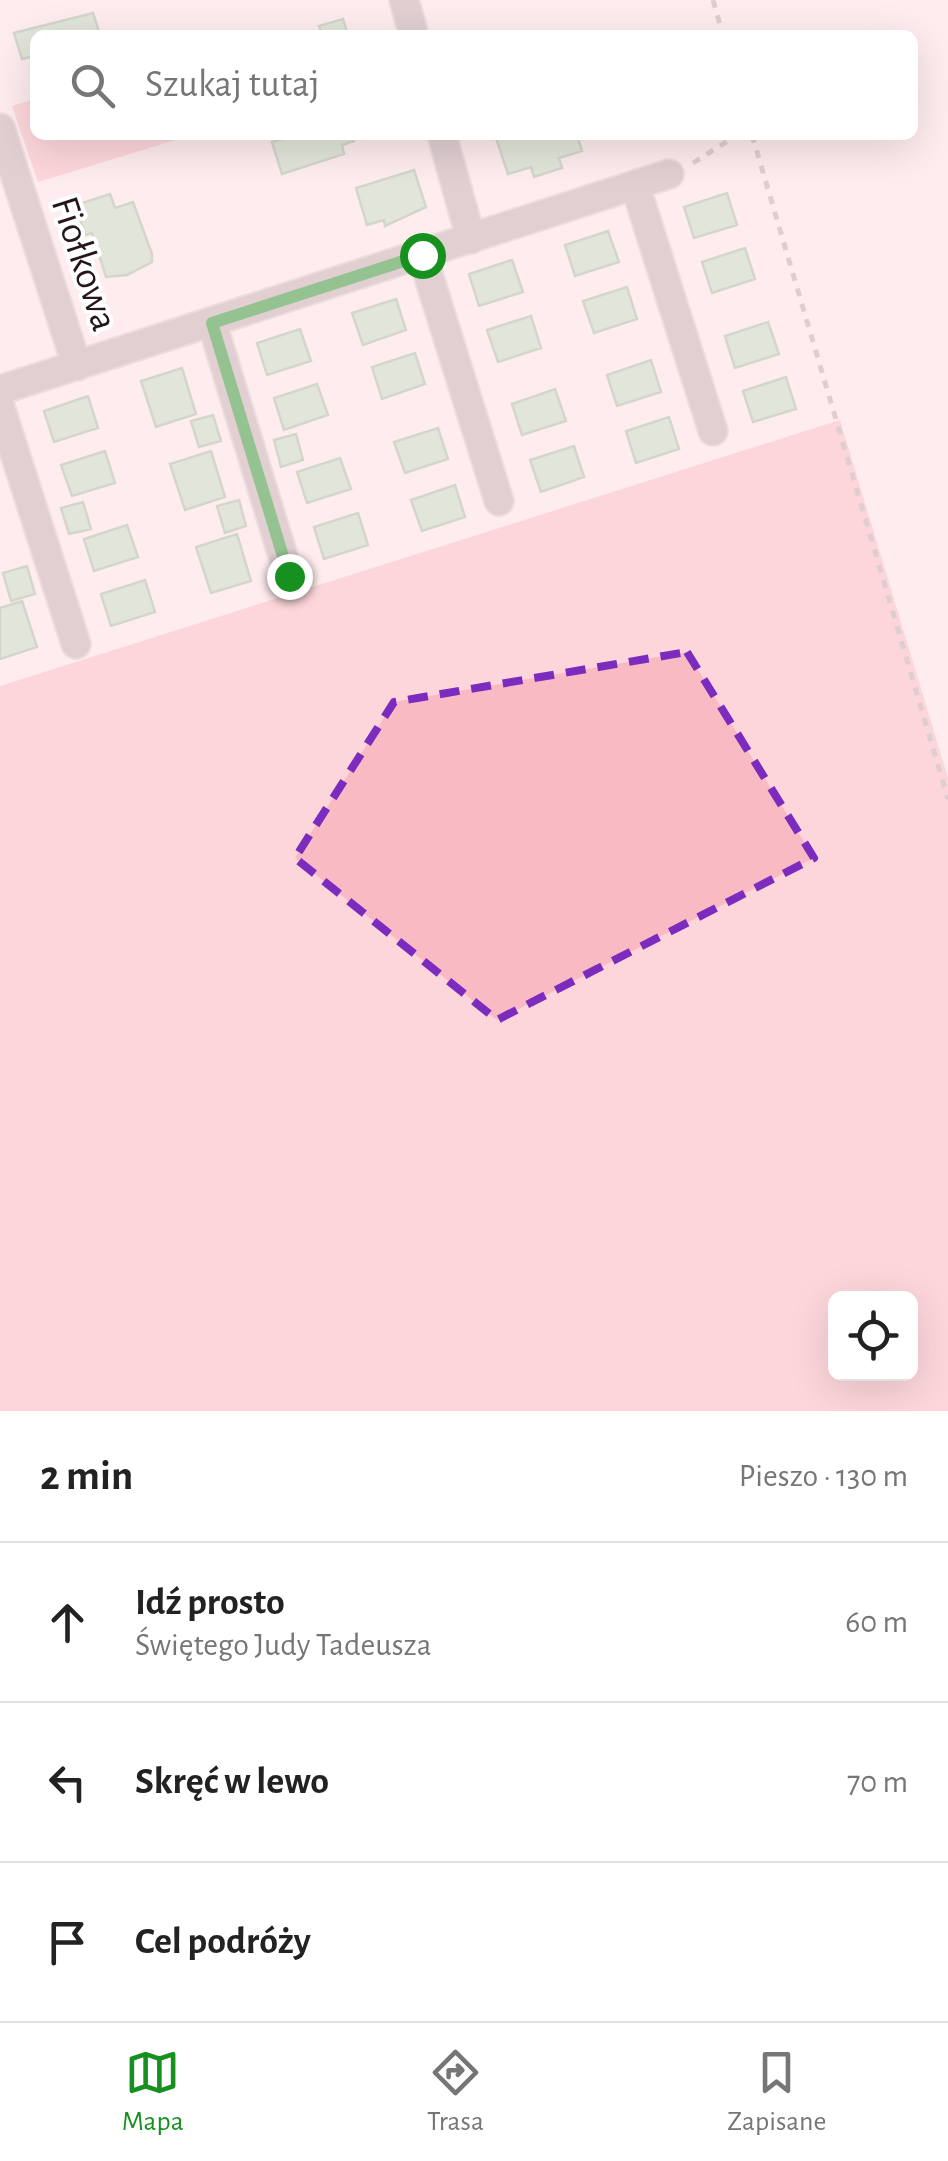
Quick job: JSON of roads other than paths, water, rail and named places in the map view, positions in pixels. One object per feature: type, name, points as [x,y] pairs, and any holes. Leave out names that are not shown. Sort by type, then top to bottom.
[{"type":"street","points":[[404,0],[413,30]]},
{"type":"street","name":"Fiołkowa","points":[[0,128],[77,366]]},
{"type":"street","points":[[443,140],[471,239]]},
{"type":"street","points":[[0,390],[669,174]]},
{"type":"street","points":[[634,185],[713,431]]},
{"type":"street","points":[[422,255],[499,500]]},
{"type":"street","points":[[212,323],[289,576]]},
{"type":"street","points":[[0,407],[76,644]]}]
